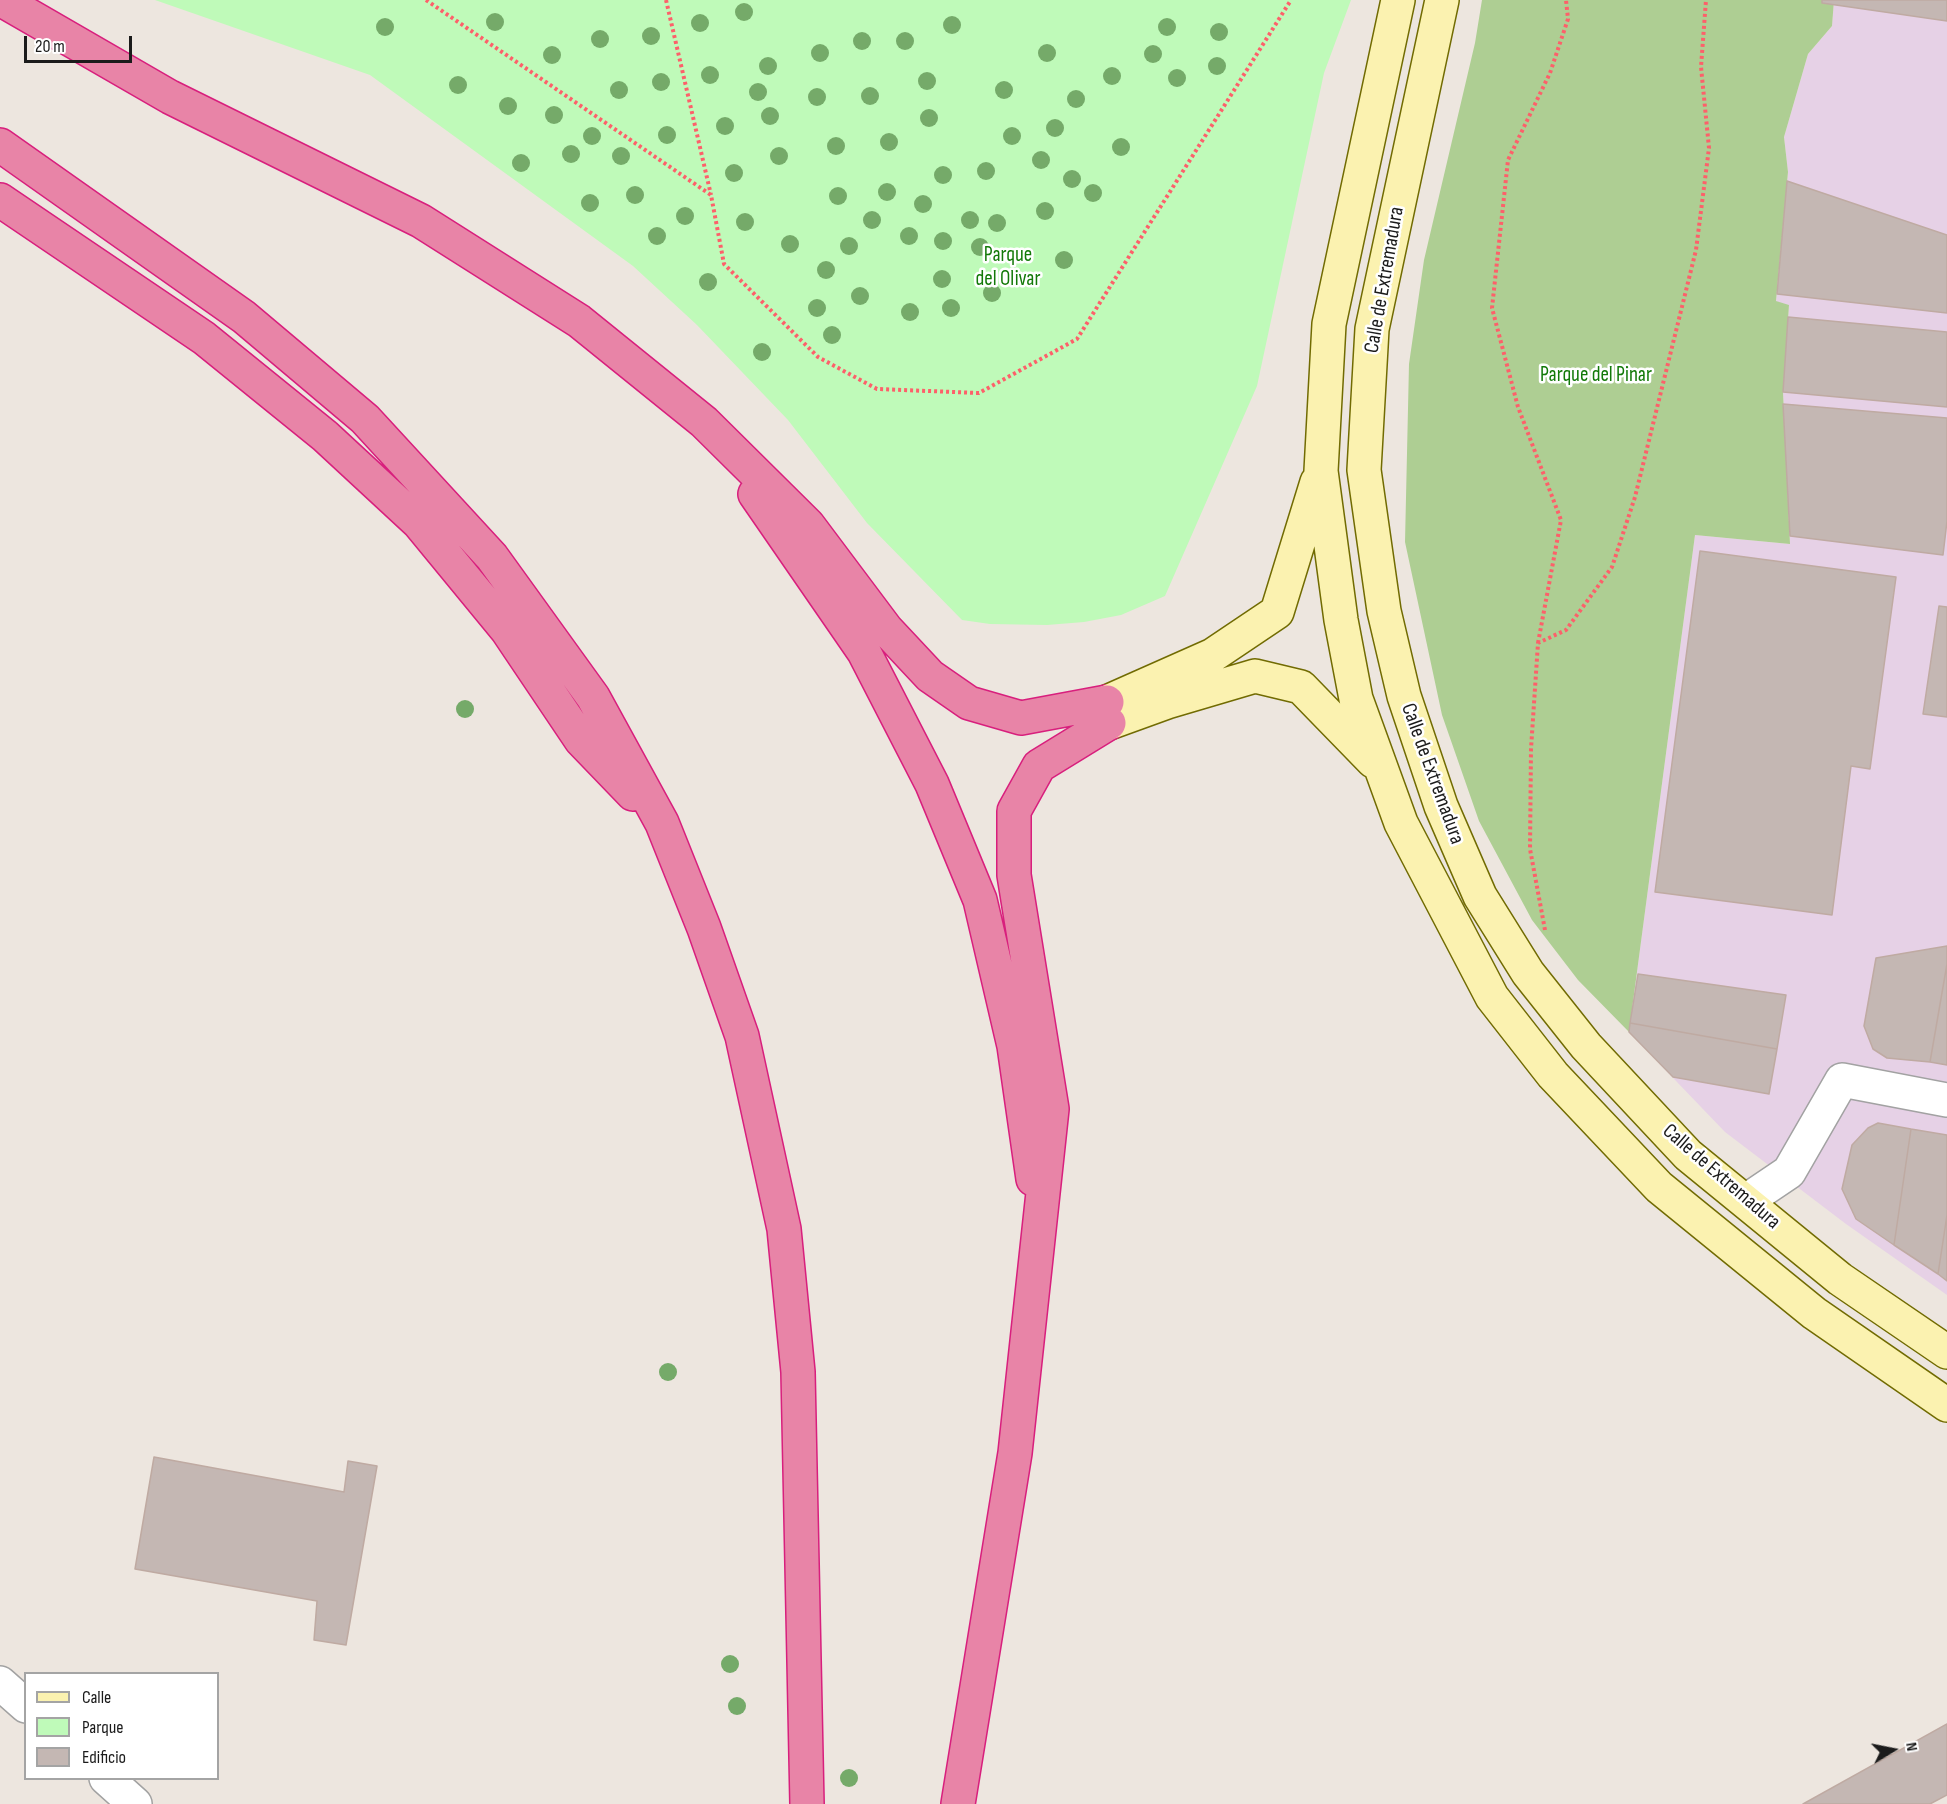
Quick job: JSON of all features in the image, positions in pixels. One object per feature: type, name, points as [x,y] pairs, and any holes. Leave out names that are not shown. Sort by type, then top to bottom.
[{"type":"highway","points":[[2,0],[170,97],[421,221],[579,321],[704,422],[808,525],[886,628],[930,676],[969,703],[1022,718],[1108,713]]},
{"type":"highway","points":[[0,145],[244,317],[365,419],[498,566],[593,697],[662,823],[704,928],[742,1036],[784,1229],[798,1372],[807,1804]]},
{"type":"highway","points":[[0,200],[204,338],[325,436],[419,523],[507,630],[581,740],[662,823]]},
{"type":"highway","points":[[704,422],[864,652],[932,784],[980,900],[1014,1046],[1040,1228]]},
{"type":"highway","points":[[958,1804],[1016,1453],[1053,1109],[1014,875],[1014,811],[1039,766],[1108,713]]},
{"type":"main road","name":"Calle de Extremadura","points":[[1398,0],[1329,324],[1321,471],[1341,620],[1356,699],[1401,823],[1491,997],[1553,1075],[1659,1186],[1814,1313],[1947,1405]]},
{"type":"main road","name":"Calle de Extremadura","points":[[1442,0],[1372,329],[1364,470],[1384,611],[1404,696],[1441,806],[1480,896],[1528,973],[1586,1046],[1681,1146],[1746,1202],[1840,1279],[1947,1352]]},
{"type":"main road","name":"Calle de Extremadura","points":[[1108,713],[1213,655],[1277,612],[1321,471]]},
{"type":"main road","name":"Calle de Extremadura","points":[[1108,713],[1167,702],[1255,676],[1301,687],[1380,767]]},
{"type":"street","points":[[1746,1202],[1789,1172],[1842,1080],[1947,1100]]},
{"type":"street","points":[[0,1683],[24,1704]]},
{"type":"street","points":[[107,1780],[135,1804]]},
{"type":"path","points":[[426,0],[711,195]]},
{"type":"path","points":[[666,0],[711,195],[724,264],[818,357],[877,389],[979,393],[1077,339],[1291,0]]},
{"type":"path","points":[[1546,935],[1530,849],[1531,749],[1538,643],[1561,520],[1518,407],[1492,308],[1508,160],[1550,73],[1568,19],[1566,0]]},
{"type":"path","points":[[1538,643],[1566,630],[1612,567],[1635,497],[1696,250],[1709,148],[1701,67],[1707,0]]},
{"type":"shaded area","points":[[1834,0],[1947,0],[1947,1295],[1846,1224],[1725,1132],[1629,1032],[1695,535],[1790,544],[1783,392],[1789,305],[1776,302],[1788,172],[1784,137],[1808,54],[1832,26]]},
{"type":"green space","name":"Parque del Olivar","points":[[155,0],[1351,0],[1324,73],[1257,386],[1165,596],[1121,615],[1084,622],[1047,625],[990,624],[962,620],[867,523],[788,420],[697,325],[633,266],[370,75]]},
{"type":"green space","name":"Parque del Pinar","points":[[1482,0],[1834,0],[1832,26],[1808,54],[1784,137],[1788,172],[1776,301],[1789,305],[1783,392],[1790,544],[1695,535],[1629,1032],[1578,980],[1532,920],[1479,821],[1442,715],[1405,542],[1409,364],[1424,260],[1475,43]]},
{"type":"building","points":[[1822,0],[1947,0],[1947,21],[1822,3]]},
{"type":"building","points":[[1787,181],[1947,235],[1947,313],[1777,294]]},
{"type":"building","points":[[1788,317],[1947,332],[1947,407],[1783,392]]},
{"type":"building","points":[[1783,404],[1947,418],[1947,521],[1943,555],[1790,536]]},
{"type":"building","points":[[1700,551],[1896,577],[1870,769],[1851,766],[1832,915],[1655,892]]},
{"type":"building","points":[[1939,606],[1947,607],[1947,717],[1923,714]]},
{"type":"building","points":[[1947,946],[1947,964],[1930,1062],[1887,1058],[1873,1049],[1864,1026],[1876,958]]},
{"type":"building","points":[[1947,964],[1947,1065],[1930,1062]]},
{"type":"building","points":[[1638,974],[1786,995],[1777,1049],[1630,1023]]},
{"type":"building","points":[[1630,1023],[1777,1049],[1769,1094],[1673,1077],[1629,1032]]},
{"type":"building","points":[[1878,1123],[1911,1129],[1894,1245],[1856,1219],[1842,1189],[1852,1145],[1868,1128]]},
{"type":"building","points":[[1911,1129],[1947,1135],[1947,1215],[1938,1274],[1894,1245]]},
{"type":"building","points":[[1947,1215],[1947,1281],[1938,1274]]},
{"type":"building","points":[[154,1457],[344,1492],[348,1461],[377,1466],[346,1645],[314,1640],[317,1601],[135,1569]]},
{"type":"building","points":[[1947,1724],[1947,1795],[1930,1804],[1803,1804]]}]
